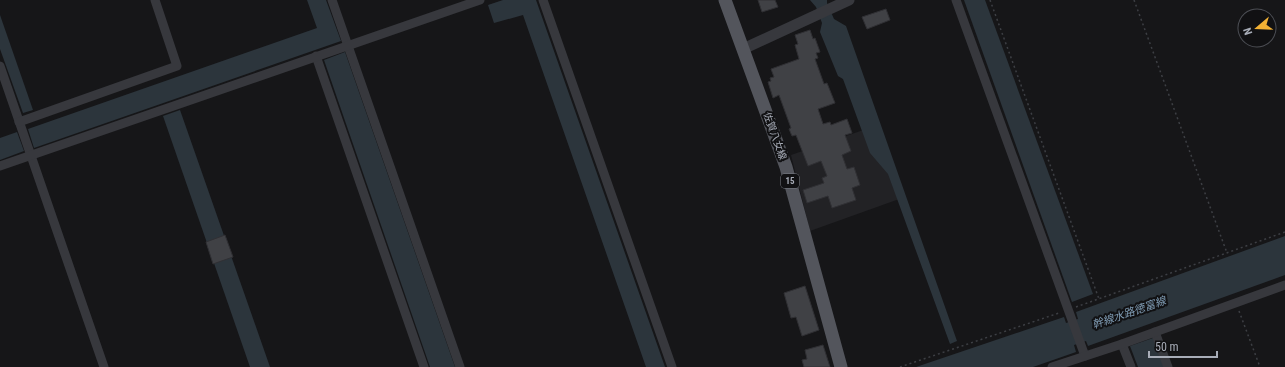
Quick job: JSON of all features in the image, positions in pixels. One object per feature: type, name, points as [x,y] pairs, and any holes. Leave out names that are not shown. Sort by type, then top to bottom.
[{"type":"main road","name":"佐賀八女線","points":[[725,0],[786,167],[841,367]]},
{"type":"street","points":[[19,122],[177,66],[155,0]]},
{"type":"street","points":[[332,0],[460,367]]},
{"type":"street","points":[[0,166],[480,0]]},
{"type":"street","points":[[543,0],[672,367]]},
{"type":"street","points":[[743,49],[849,0]]},
{"type":"street","points":[[956,0],[1083,353]]},
{"type":"street","points":[[316,56],[424,367]]},
{"type":"street","points":[[0,66],[104,367]]},
{"type":"street","points":[[1052,367],[1083,353],[1122,344],[1285,285]]},
{"type":"street","points":[[1154,332],[1168,367]]},
{"type":"street","points":[[1122,344],[1131,367]]},
{"type":"path","points":[[990,0],[1099,299]]},
{"type":"path","points":[[1134,0],[1227,253]]},
{"type":"path","points":[[900,367],[1070,314],[1099,299],[1285,232]]},
{"type":"path","points":[[1237,303],[1260,367]]},
{"type":"shaded area","points":[[875,126],[902,198],[810,231],[791,155]]},
{"type":"water","points":[[307,0],[326,0],[341,41],[34,148],[28,129],[317,28]]},
{"type":"water","points":[[503,0],[536,0],[665,367],[646,367],[523,15],[494,23],[488,5]]},
{"type":"water","points":[[810,0],[827,0],[834,19],[846,26],[957,341],[950,344],[888,174],[870,153],[843,79],[838,76],[820,32],[822,23],[816,7]]},
{"type":"water","points":[[964,0],[985,0],[1093,294],[1072,302]]},
{"type":"water","points":[[0,15],[33,110],[23,113],[0,49]]},
{"type":"water","points":[[345,52],[455,367],[430,367],[324,60]]},
{"type":"water","points":[[180,110],[270,367],[250,367],[163,116]]},
{"type":"water","points":[[17,132],[24,151],[0,160],[0,138]]},
{"type":"water","name":"幹線水路徳富線","points":[[1285,236],[1285,275],[1088,346],[1086,341],[1074,345],[1076,352],[1033,367],[916,367],[1064,317],[1066,323],[1078,319],[1076,312]]},
{"type":"water","points":[[1153,338],[1164,367],[1138,367],[1130,346]]},
{"type":"building","points":[[758,0],[775,0],[778,7],[762,12]]},
{"type":"building","points":[[886,9],[890,20],[867,29],[862,17]]},
{"type":"building","points":[[810,30],[813,39],[815,38],[820,52],[816,53],[818,58],[815,59],[824,84],[827,83],[835,103],[818,109],[823,124],[830,122],[831,125],[847,119],[852,133],[845,135],[851,151],[842,155],[847,169],[854,167],[860,185],[852,188],[856,200],[832,208],[828,196],[807,203],[803,190],[824,183],[822,178],[827,176],[821,161],[808,166],[796,135],[792,136],[789,129],[791,128],[779,95],[773,98],[768,82],[771,81],[770,78],[774,77],[771,69],[799,59],[795,45],[798,44],[795,35]]},
{"type":"building","points":[[225,235],[233,257],[213,264],[206,242]]},
{"type":"building","points":[[805,286],[819,330],[802,336],[796,317],[791,318],[784,293]]},
{"type":"building","points":[[823,345],[830,367],[804,367],[802,360],[807,359],[805,350]]}]
